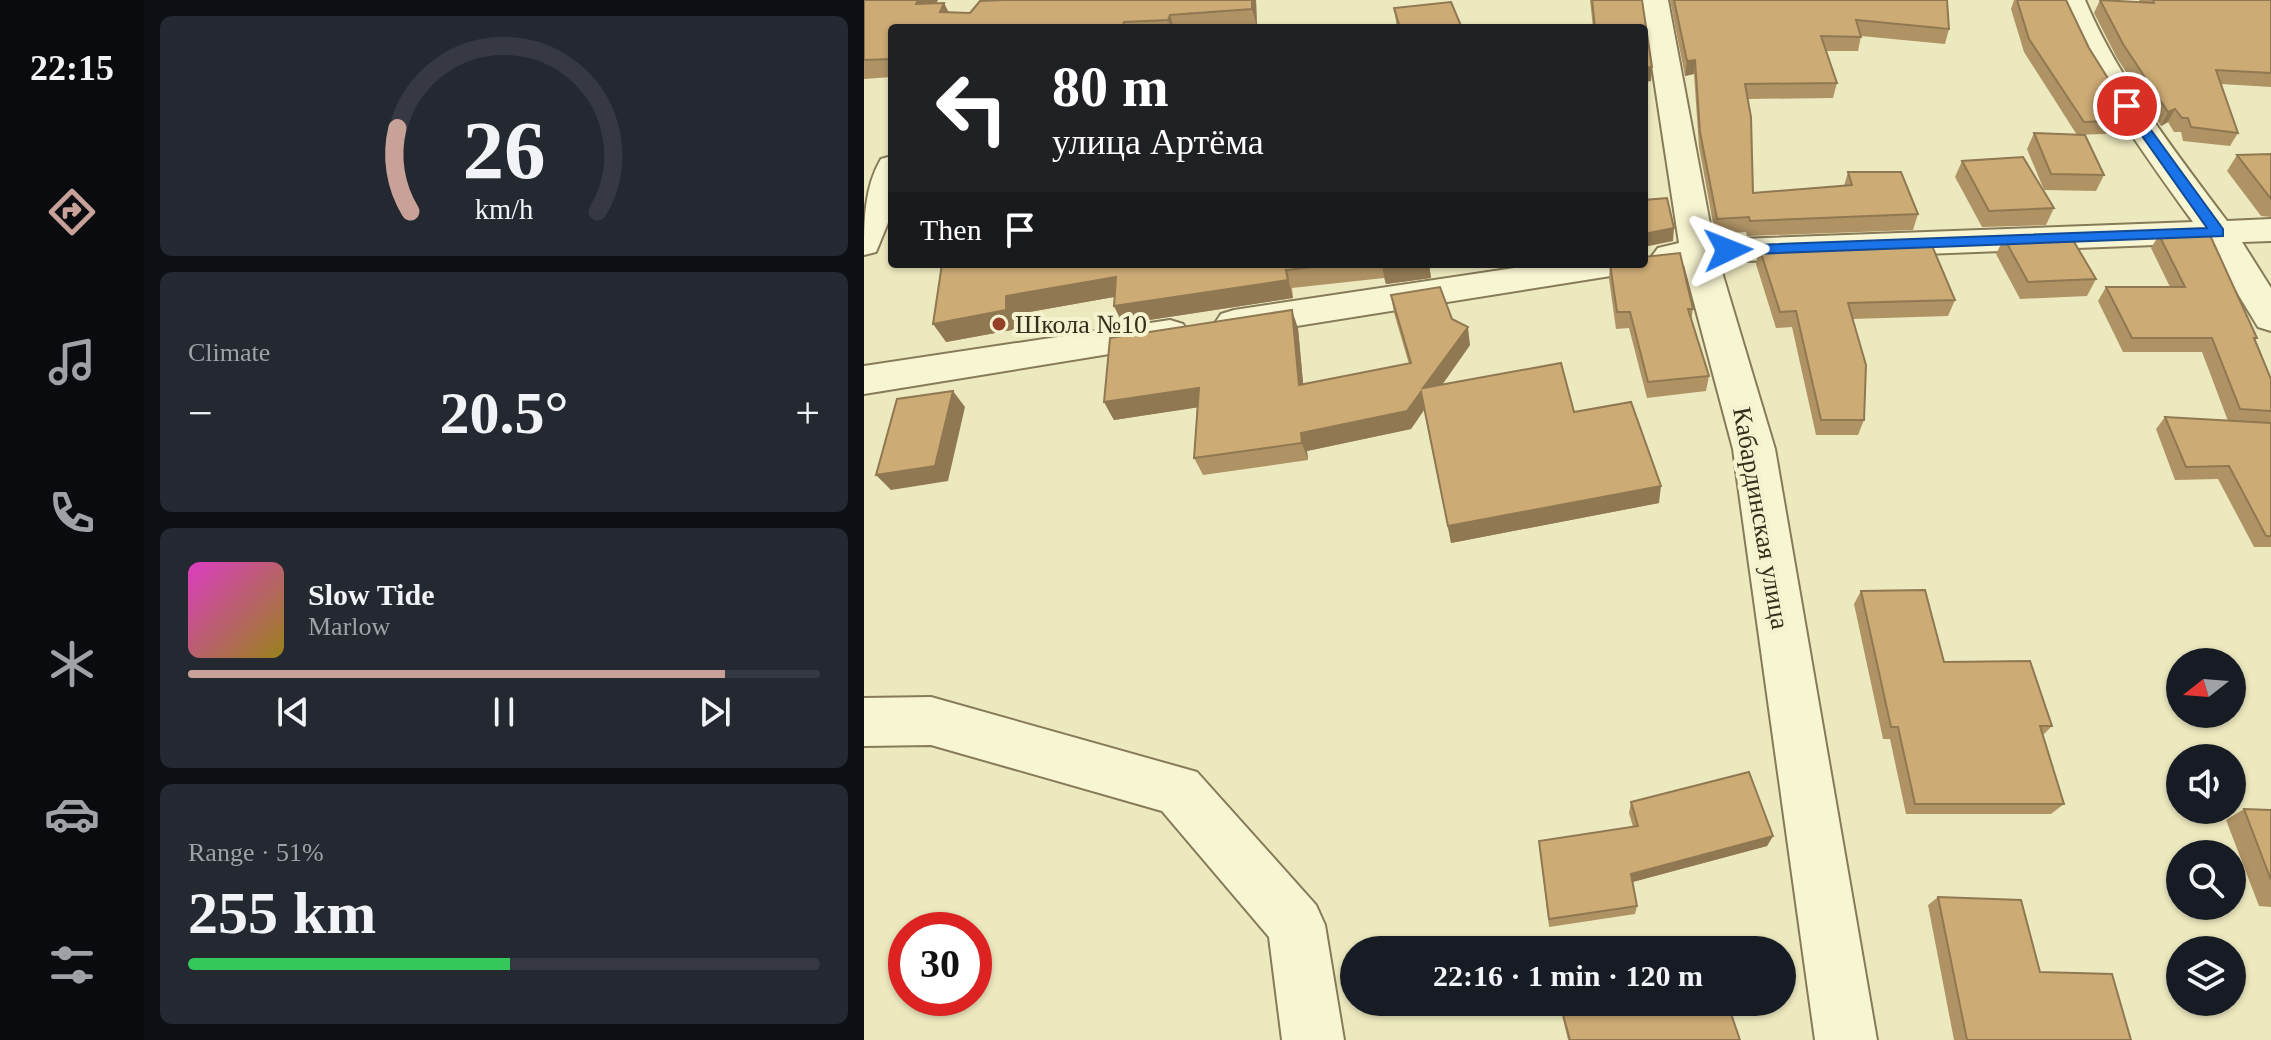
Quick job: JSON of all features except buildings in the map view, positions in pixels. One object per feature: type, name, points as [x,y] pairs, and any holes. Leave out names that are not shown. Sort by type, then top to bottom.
[{"type":"street","name":"Кабардинская улица","points":[[1655,0],[1698,252],[1754,449],[1846,1040]]},
{"type":"street","points":[[2072,0],[2084,34],[2142,130],[2218,232],[2271,318]]},
{"type":"street","points":[[864,244],[888,177]]},
{"type":"street","points":[[1648,259],[1698,252],[2271,230]]},
{"type":"street","points":[[864,380],[1591,268]]},
{"type":"street","points":[[864,722],[931,721],[1178,790],[1296,925],[1313,1040]]},
{"type":"place","name":"Школа №10","points":[[999,324]]},
{"type":"route","points":[[1728,250],[2218,232],[2127,106]]}]
